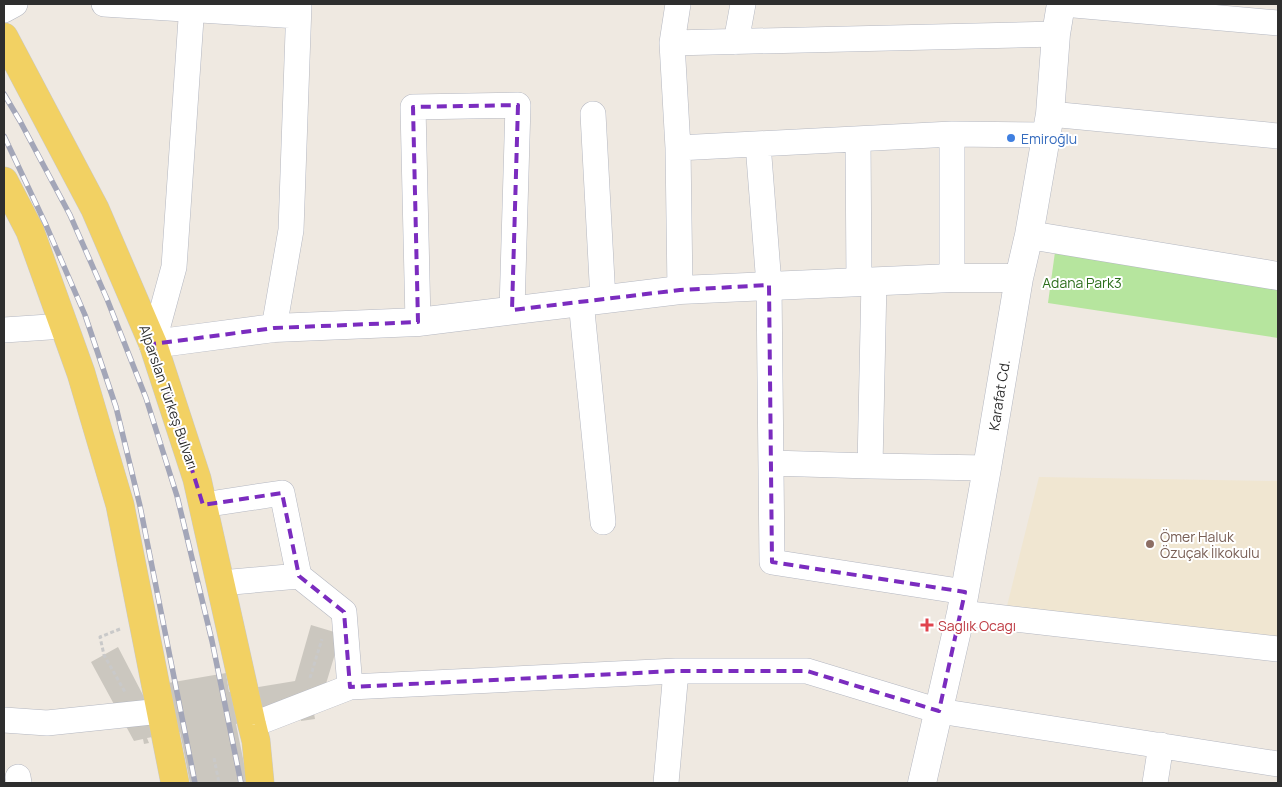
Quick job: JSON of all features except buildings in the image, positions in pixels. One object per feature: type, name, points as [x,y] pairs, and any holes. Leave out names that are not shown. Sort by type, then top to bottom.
[{"type":"main road","name":"Karafat Cd.","points":[[922,783],[963,603],[1019,278],[1029,235],[1048,125],[1056,34],[1062,4]]},
{"type":"main road","name":"Alparslan Türkeş Bulvarı","points":[[4,37],[95,209],[153,344],[197,479],[256,741],[260,783]]},
{"type":"main road","points":[[4,181],[30,231],[81,373],[120,505],[176,783]]},
{"type":"main road","points":[[1029,235],[1278,276]]},
{"type":"main road","points":[[153,344],[274,328],[418,322],[680,290],[952,278],[1019,278]]},
{"type":"street","points":[[4,10],[15,4]]},
{"type":"street","points":[[104,4],[298,10],[292,230],[274,328]]},
{"type":"street","points":[[678,4],[672,43],[678,148],[680,290]]},
{"type":"street","points":[[736,42],[743,4]]},
{"type":"street","points":[[1062,4],[1278,23]]},
{"type":"street","points":[[153,344],[174,267],[192,6]]},
{"type":"street","points":[[672,43],[1056,34]]},
{"type":"street","points":[[418,322],[413,107],[518,105],[512,310]]},
{"type":"street","points":[[593,114],[592,301],[603,522]]},
{"type":"street","points":[[678,148],[952,134],[1048,125],[1278,136]]},
{"type":"street","points":[[952,134],[952,278]]},
{"type":"street","points":[[858,139],[866,282],[870,466]]},
{"type":"street","points":[[758,144],[769,286],[772,562],[963,603],[1278,649]]},
{"type":"street","points":[[4,330],[64,326]]},
{"type":"street","points":[[771,463],[987,468]]},
{"type":"street","points":[[203,505],[282,493],[299,576],[344,612],[350,687]]},
{"type":"street","points":[[221,583],[299,576]]},
{"type":"street","points":[[666,783],[676,671]]},
{"type":"street","points":[[252,725],[350,687],[676,671],[807,671],[939,711],[1278,764]]},
{"type":"street","points":[[4,720],[47,722],[161,711]]},
{"type":"street","points":[[1155,783],[1161,745]]},
{"type":"path","points":[[128,698],[104,655],[100,637],[142,619]]},
{"type":"path","points":[[308,686],[322,638]]},
{"type":"path","points":[[214,758],[218,783]]},
{"type":"highlighted area","points":[[518,105],[512,310],[680,290],[769,285],[772,562],[965,592],[939,711],[807,671],[676,671],[350,687],[344,612],[299,576],[282,493],[203,505],[153,344],[274,328],[418,322],[413,107]]},
{"type":"shaded area","name":"Ömer Haluk Özuçak İlkokulu","points":[[1039,477],[1278,481],[1278,641],[1007,606]]},
{"type":"green space","name":"Adana Park3","points":[[1055,252],[1278,289],[1278,338],[1048,303]]},
{"type":"railway","points":[[4,94],[70,215],[107,299],[146,398],[177,496],[212,641],[241,783]]},
{"type":"railway","points":[[4,136],[46,225],[85,315],[116,407],[140,506],[195,783]]},
{"type":"place","name":"Emiroğlu","points":[[1011,138]]},
{"type":"place","name":"Ömer Haluk Özuçak İlkokulu","points":[[1150,544]]},
{"type":"place","name":"Saglık Ocagı","points":[[927,625]]}]
